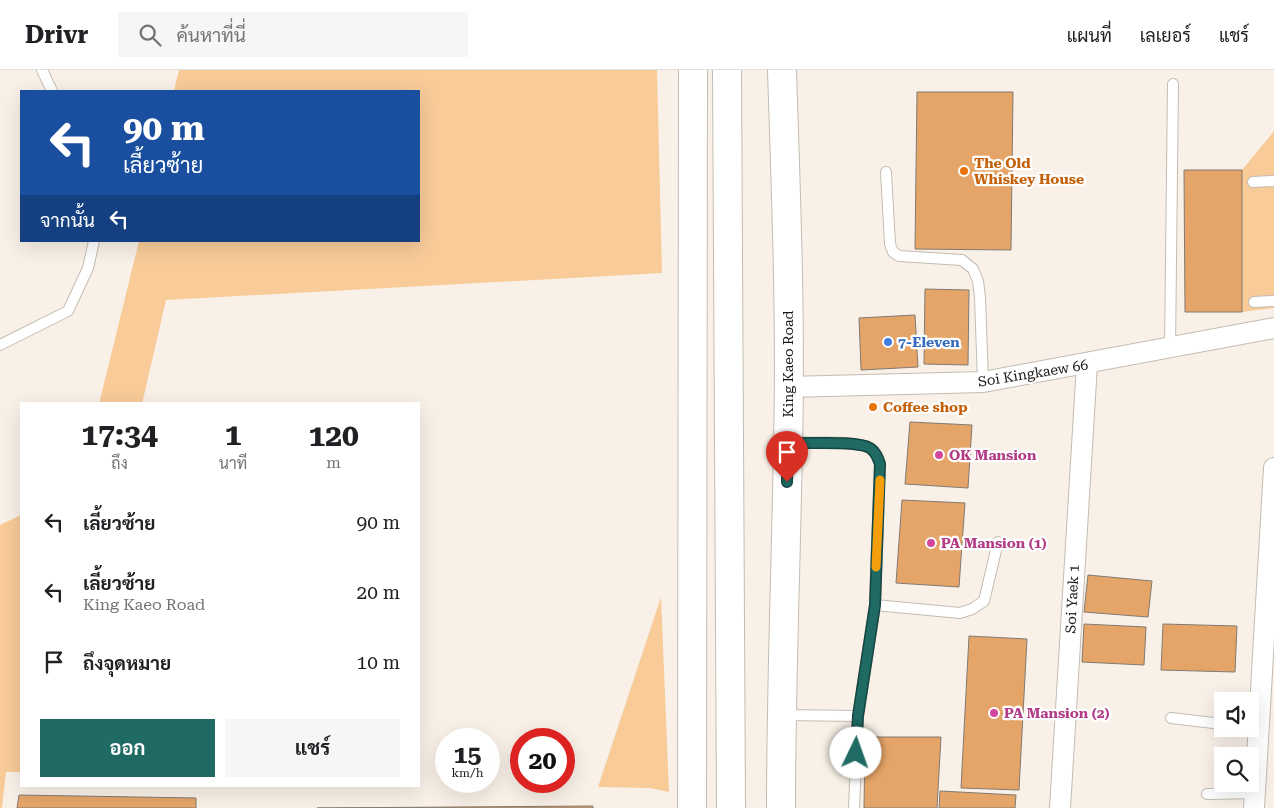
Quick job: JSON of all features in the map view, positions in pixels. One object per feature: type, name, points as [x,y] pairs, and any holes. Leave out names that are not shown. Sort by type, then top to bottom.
[{"type":"main road","points":[[692,808],[693,70]]},
{"type":"main road","points":[[727,70],[731,808]]},
{"type":"main road","name":"King Kaeo Road","points":[[781,808],[781,715],[788,443],[787,213],[782,70]]},
{"type":"street","name":"Soi Kingkaew 66","points":[[788,387],[983,382],[1170,349],[1274,328]]},
{"type":"street","points":[[1060,808],[1086,364]]},
{"type":"street","points":[[1259,701],[1268,654],[1274,468]]},
{"type":"street","points":[[1254,737],[1254,801]]},
{"type":"lane","points":[[42,70],[52,90]]},
{"type":"lane","points":[[1170,349],[1173,84]]},
{"type":"lane","points":[[886,172],[890,244],[893,252],[899,256],[962,260],[973,269],[978,281],[980,297],[983,382]]},
{"type":"lane","points":[[1253,182],[1274,181]]},
{"type":"lane","points":[[0,345],[68,311],[88,268],[94,242]]},
{"type":"lane","points":[[1254,302],[1274,301]]},
{"type":"lane","points":[[788,443],[854,444],[870,448],[877,454],[880,464],[875,605],[858,716],[854,808]]},
{"type":"lane","points":[[875,605],[960,613],[972,609],[984,601],[998,542]]},
{"type":"lane","points":[[781,715],[858,716]]},
{"type":"lane","points":[[1171,718],[1214,723]]},
{"type":"lane","points":[[1207,794],[1254,801]]},
{"type":"shaded area","points":[[179,70],[657,70],[662,273],[166,300],[142,402],[99,402],[139,242],[420,242],[420,90],[174,90]]},
{"type":"shaded area","points":[[1274,131],[1274,308],[1242,312],[1242,170]]},
{"type":"shaded area","points":[[20,515],[20,772],[6,772],[2,808],[0,808],[0,525]]},
{"type":"shaded area","points":[[661,597],[669,792],[650,788],[598,787]]},
{"type":"building","name":"The Old Whiskey House","points":[[917,92],[1013,92],[1011,250],[915,249]]},
{"type":"building","points":[[1184,170],[1242,170],[1242,312],[1185,312]]},
{"type":"building","points":[[925,289],[969,290],[968,365],[924,364]]},
{"type":"building","name":"7-Eleven","points":[[915,315],[918,367],[861,370],[859,318]]},
{"type":"building","name":"OK Mansion","points":[[910,422],[972,425],[968,488],[905,484]]},
{"type":"building","name":"PA Mansion (1)","points":[[902,500],[965,503],[959,587],[896,583]]},
{"type":"building","points":[[1088,575],[1152,581],[1148,617],[1084,612]]},
{"type":"building","points":[[1084,624],[1146,627],[1144,665],[1082,662]]},
{"type":"building","points":[[1163,624],[1237,626],[1235,672],[1161,670]]},
{"type":"building","name":"PA Mansion (2)","points":[[969,636],[1027,639],[1019,790],[961,788]]},
{"type":"building","points":[[865,737],[941,737],[937,808],[864,808]]},
{"type":"building","points":[[940,791],[1016,795],[1015,808],[939,808]]},
{"type":"building","points":[[19,795],[196,798],[196,808],[17,808]]},
{"type":"building","points":[[593,806],[593,808],[317,808]]},
{"type":"slow traffic","points":[[876,567],[880,480]]},
{"type":"place","name":"The Old Whiskey House","points":[[964,171]]},
{"type":"place","name":"7-Eleven","points":[[888,342]]},
{"type":"place","name":"Coffee shop","points":[[873,407]]},
{"type":"place","name":"OK Mansion","points":[[939,455]]},
{"type":"place","name":"PA Mansion (1)","points":[[931,543]]},
{"type":"place","name":"PA Mansion (2)","points":[[994,713]]},
{"type":"route","points":[[787,482],[788,443],[854,444],[870,448],[877,454],[880,464],[875,605],[858,716],[856,753]]}]
